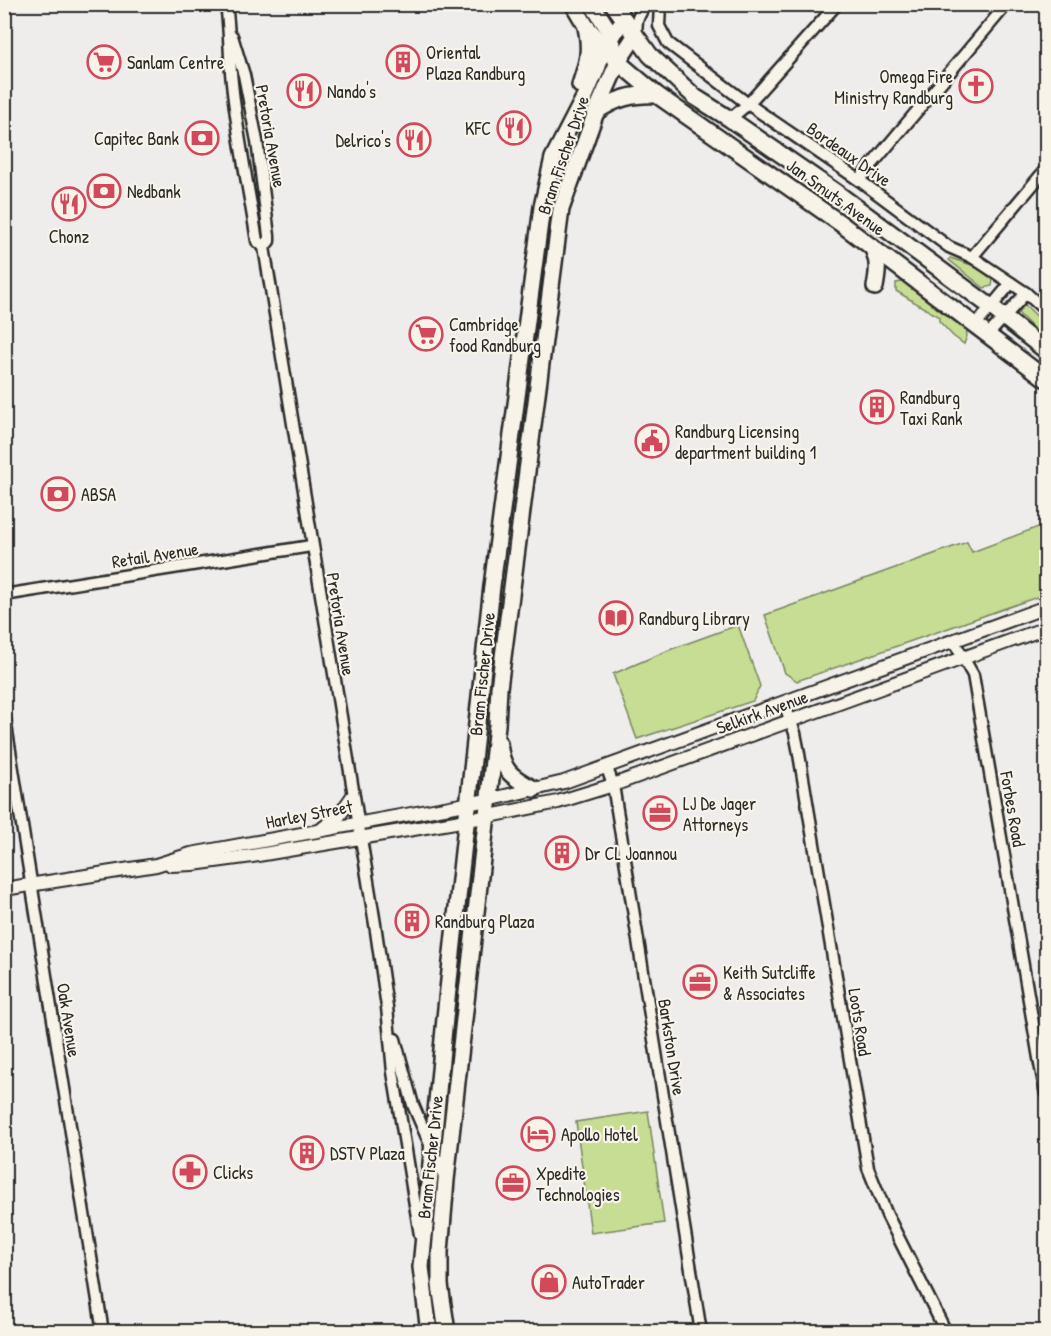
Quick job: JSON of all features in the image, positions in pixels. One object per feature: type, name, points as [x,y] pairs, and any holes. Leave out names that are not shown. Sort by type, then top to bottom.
[{"type":"main road","points":[[553,158],[589,59],[590,44],[586,26],[573,4]]},
{"type":"main road","points":[[592,4],[607,41]]},
{"type":"main road","points":[[613,4],[624,20]]},
{"type":"main road","name":"Bram Fischer Drive","points":[[429,1332],[423,1287],[422,1251],[446,1008],[495,562],[542,207],[553,158],[586,94],[607,41],[624,20]]},
{"type":"main road","name":"Jan Smuts Avenue","points":[[624,20],[668,74],[695,98],[730,119],[837,193],[1047,351]]},
{"type":"main road","points":[[586,26],[607,41]]},
{"type":"main road","name":"Bram Fischer Drive","points":[[447,1332],[440,1285],[440,1252],[446,1180],[497,725],[499,687],[561,209],[596,112],[618,62],[636,36]]},
{"type":"main road","name":"Jan Smuts Avenue","points":[[607,41],[618,62],[657,95],[872,247],[1047,379]]},
{"type":"main road","points":[[596,112],[609,103],[627,96],[657,95]]},
{"type":"main road","points":[[872,247],[879,267],[875,287]]},
{"type":"main road","points":[[497,725],[501,754],[507,770],[514,778],[534,789]]},
{"type":"street","name":"Pretoria Avenue","points":[[226,4],[230,30],[232,85],[256,235],[264,247],[387,1007],[393,1072],[422,1251]]},
{"type":"street","name":"Bordeaux Drive","points":[[660,4],[659,26],[668,43],[748,104],[860,180],[949,248],[972,257],[1026,293],[1047,311]]},
{"type":"street","points":[[730,119],[748,104],[837,4]]},
{"type":"street","points":[[860,180],[1007,4]]},
{"type":"street","points":[[624,20],[644,6]]},
{"type":"street","points":[[636,36],[638,20],[644,6]]},
{"type":"street","name":"Pretoria Avenue","points":[[230,30],[244,75],[257,141],[269,236],[269,241],[264,247]]},
{"type":"street","points":[[972,257],[1047,169]]},
{"type":"street","points":[[982,330],[991,307],[1011,283]]},
{"type":"street","points":[[982,330],[1005,318],[1026,293]]},
{"type":"street","name":"Retail Avenue","points":[[4,595],[311,546]]},
{"type":"street","name":"Selkirk Avenue","points":[[488,800],[608,768],[1047,607]]},
{"type":"street","name":"Selkirk Avenue","points":[[485,817],[558,802],[613,785],[1047,628]]},
{"type":"street","name":"Forbes Road","points":[[953,640],[973,675],[1047,1094]]},
{"type":"street","name":"Loots Road","points":[[784,703],[798,748],[868,1168],[888,1215],[946,1332]]},
{"type":"street","name":"Oak Avenue","points":[[4,713],[103,1332]]},
{"type":"street","name":"Barkston Drive","points":[[608,768],[613,785],[701,1332]]},
{"type":"street","points":[[320,830],[335,821],[344,811],[352,796]]},
{"type":"street","name":"Harley Street","points":[[156,865],[191,854],[488,800]]},
{"type":"street","name":"Harley Street","points":[[4,890],[156,865],[205,862],[485,817]]},
{"type":"street","name":"Pretoria Avenue","points":[[387,1007],[413,1105],[433,1156],[446,1180]]},
{"type":"green space","points":[[950,258],[978,267],[993,280],[992,286],[984,288],[949,260]]},
{"type":"green space","points":[[896,283],[909,283],[966,327],[967,336],[964,344],[939,321],[939,317],[896,291]]},
{"type":"green space","points":[[1024,304],[1046,325],[1046,341],[1018,313]]},
{"type":"green space","points":[[1046,524],[1046,594],[797,681],[785,673],[765,615],[967,542],[972,552]]},
{"type":"green space","points":[[738,625],[760,686],[753,701],[637,739],[613,674],[669,650]]},
{"type":"green space","points":[[648,1111],[664,1223],[591,1233],[576,1122]]},
{"type":"place","name":"Sanlam Centre","points":[[104,62]]},
{"type":"place","name":"Oriental Plaza Randburg","points":[[403,62]]},
{"type":"place","name":"Omega Fire Ministry Randburg","points":[[976,86]]},
{"type":"place","name":"Nando's","points":[[304,91]]},
{"type":"place","name":"KFC","points":[[514,128]]},
{"type":"place","name":"Capitec Bank","points":[[202,138]]},
{"type":"place","name":"Delrico's","points":[[414,140]]},
{"type":"place","name":"Nedbank","points":[[104,191]]},
{"type":"place","name":"Chonz","points":[[69,204]]},
{"type":"place","name":"Cambridge food Randburg","points":[[426,334]]},
{"type":"place","name":"Randburg Taxi Rank","points":[[877,407]]},
{"type":"place","name":"Randburg Licensing department building 1","points":[[652,441]]},
{"type":"place","name":"ABSA","points":[[58,494]]},
{"type":"place","name":"Randburg Library","points":[[616,618]]},
{"type":"place","name":"LJ De Jager Attorneys","points":[[660,813]]},
{"type":"place","name":"Dr CL Joannou","points":[[562,853]]},
{"type":"place","name":"Randburg Plaza","points":[[412,921]]},
{"type":"place","name":"Keith Sutcliffe & Associates","points":[[700,982]]},
{"type":"place","name":"Apollo Hotel","points":[[538,1134]]},
{"type":"place","name":"DSTV Plaza","points":[[307,1153]]},
{"type":"place","name":"Clicks","points":[[190,1172]]},
{"type":"place","name":"Xpedite Technologies","points":[[513,1183]]},
{"type":"place","name":"AutoTrader","points":[[549,1282]]}]
